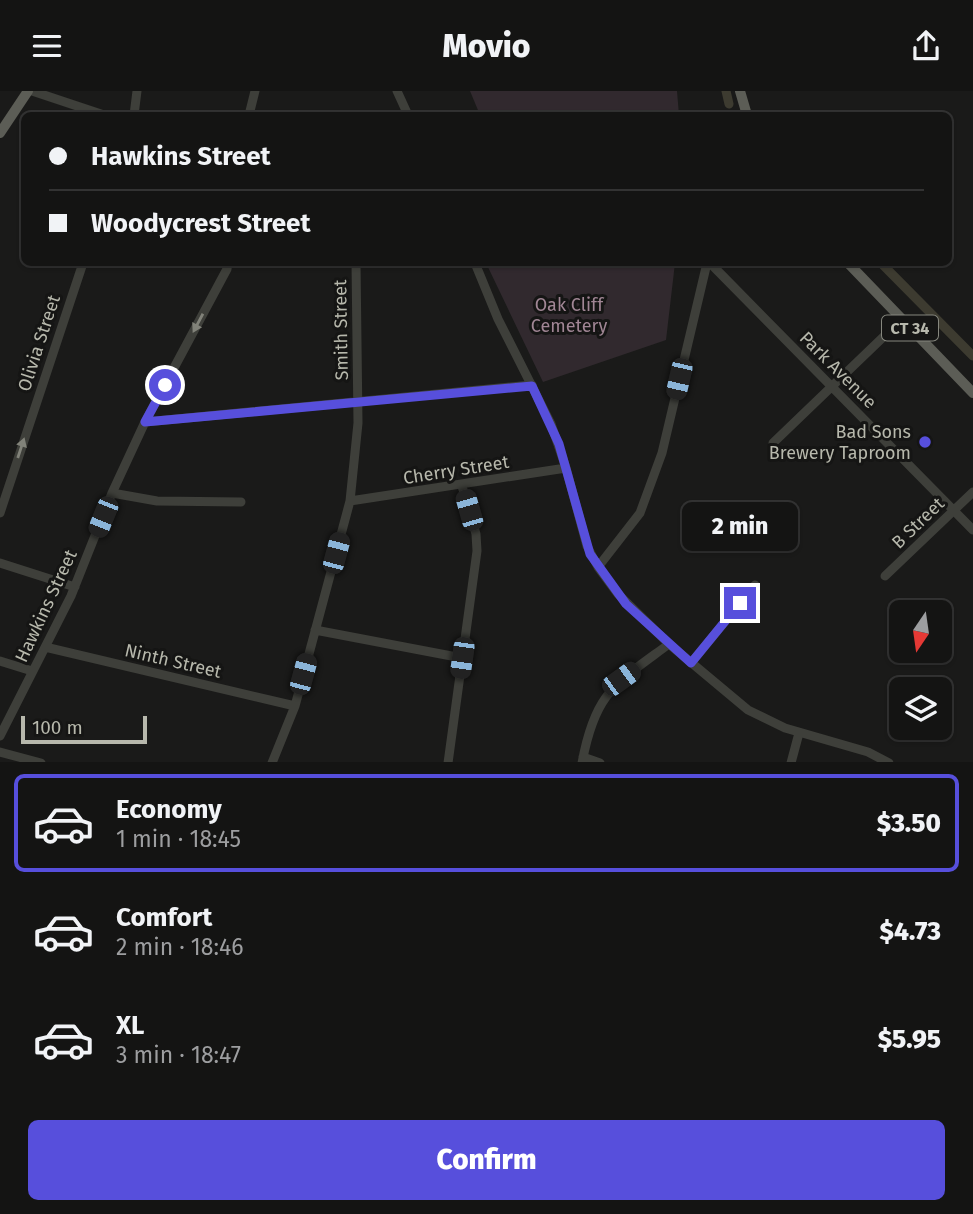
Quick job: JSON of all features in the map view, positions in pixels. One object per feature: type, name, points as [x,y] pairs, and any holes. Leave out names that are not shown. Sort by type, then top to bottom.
[{"type":"main road","points":[[0,133],[30,91]]},
{"type":"main road","points":[[740,91],[746,112]]},
{"type":"main road","name":"CT 34","points":[[851,266],[973,393]]},
{"type":"street","points":[[30,91],[95,112]]},
{"type":"street","points":[[134,112],[137,91]]},
{"type":"street","points":[[250,112],[255,91]]},
{"type":"street","points":[[399,92],[407,112]]},
{"type":"street","name":"Olivia Street","points":[[0,513],[82,266]]},
{"type":"street","name":"Hawkins Street","points":[[0,736],[75,587],[112,493],[145,422],[228,266]]},
{"type":"street","name":"Smith Street","points":[[272,762],[295,706],[350,501],[357,447],[356,266]]},
{"type":"street","points":[[476,266],[498,319],[551,424],[587,546],[598,567],[626,604],[748,710],[799,733],[868,752],[889,762]]},
{"type":"street","points":[[598,567],[640,513],[662,453],[708,266]]},
{"type":"street","name":"Park Avenue","points":[[712,266],[973,530]]},
{"type":"street","points":[[773,443],[902,319]]},
{"type":"street","points":[[145,422],[532,386]]},
{"type":"street","name":"Cherry Street","points":[[350,501],[566,468]]},
{"type":"street","points":[[448,762],[477,541],[462,486]]},
{"type":"street","name":"B Street","points":[[885,576],[973,492]]},
{"type":"street","points":[[112,493],[157,501],[241,502]]},
{"type":"street","points":[[0,563],[75,587]]},
{"type":"street","points":[[691,663],[755,585]]},
{"type":"street","points":[[315,630],[462,658]]},
{"type":"street","points":[[600,762],[582,760],[591,722],[604,697],[621,679],[669,644]]},
{"type":"street","name":"Ninth Street","points":[[45,647],[295,706]]},
{"type":"street","points":[[0,660],[32,671]]},
{"type":"street","points":[[791,762],[799,733]]},
{"type":"street","points":[[0,752],[41,762]]},
{"type":"green space","points":[[470,91],[677,91],[679,112],[479,112]]},
{"type":"green space","name":"Oak Cliff Cemetery","points":[[487,266],[675,266],[666,340],[543,382]]},
{"type":"waterway","points":[[726,91],[729,104]]},
{"type":"waterway","points":[[884,266],[973,356]]},
{"type":"place","name":"Bad Sons Brewery Taproom","points":[[925,442]]},
{"type":"route","points":[[165,385],[145,422],[532,386],[559,444],[590,554],[626,604],[691,663],[740,603]]}]
